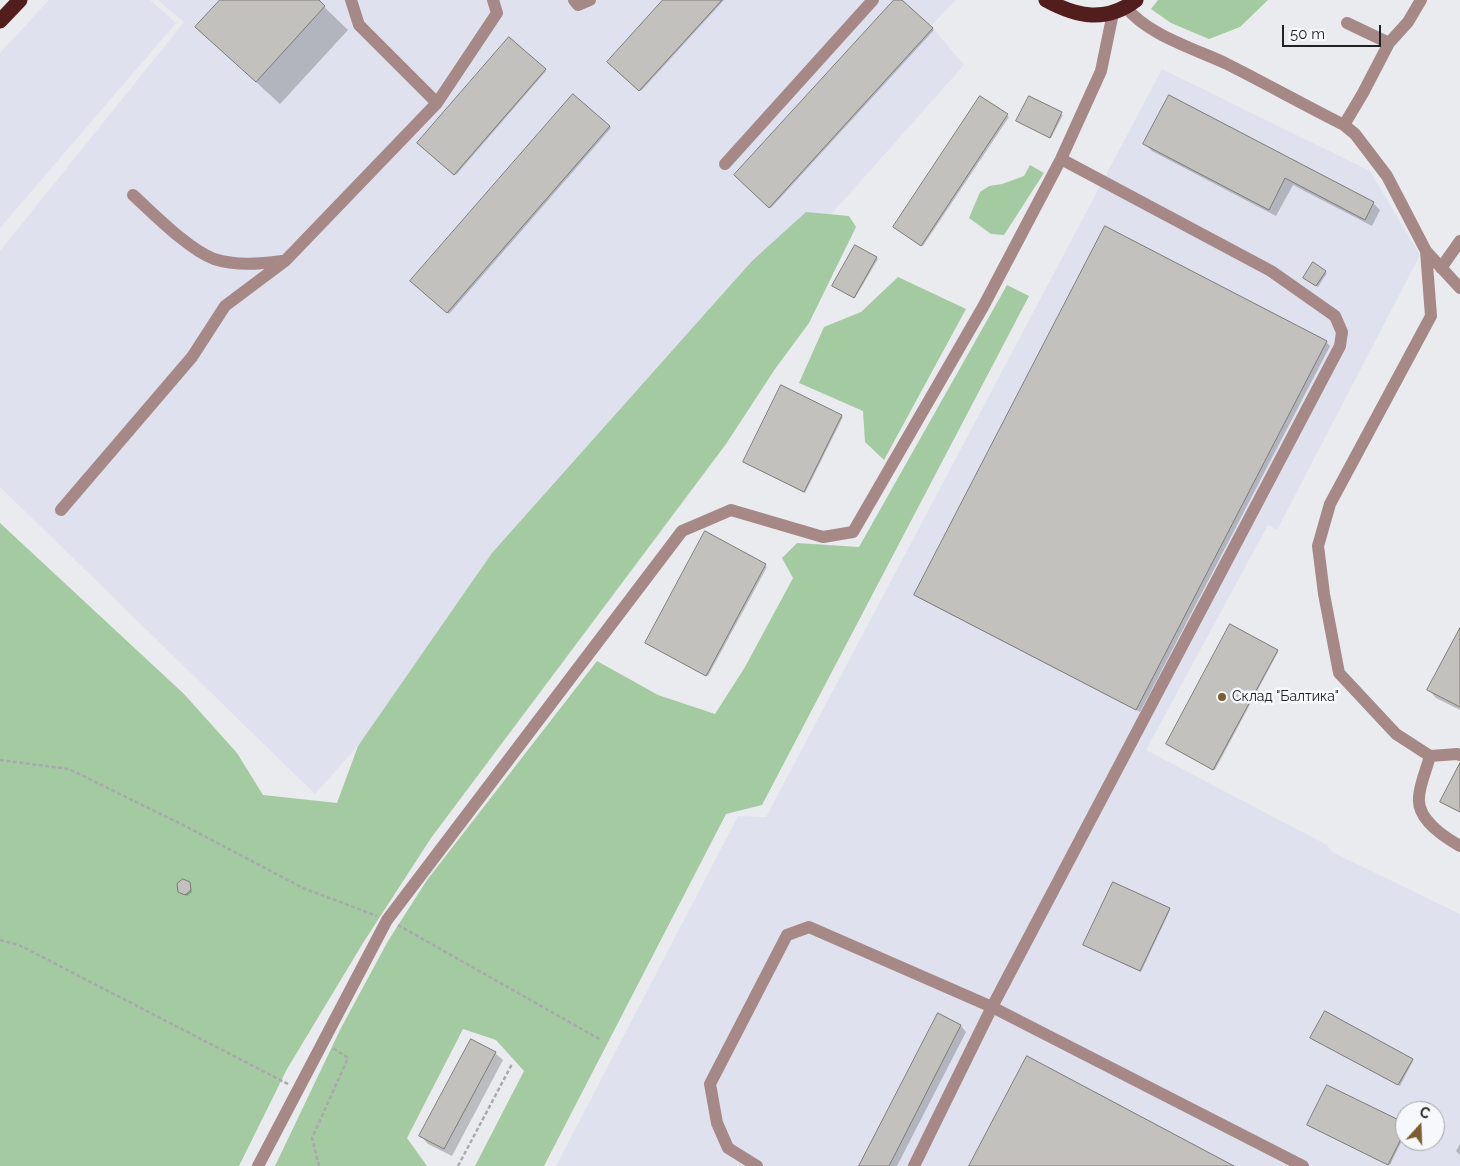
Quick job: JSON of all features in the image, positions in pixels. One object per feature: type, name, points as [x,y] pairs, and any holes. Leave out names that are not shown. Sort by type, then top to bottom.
[{"type":"highway","points":[[0,21],[20,0]]},
{"type":"highway","points":[[1046,0],[1064,10],[1084,15],[1099,15],[1125,7]]},
{"type":"street","points":[[351,0],[358,25],[437,103]]},
{"type":"street","points":[[61,510],[192,357],[226,306],[285,261],[437,103],[496,14],[493,0]]},
{"type":"street","points":[[574,0],[578,5],[590,0]]},
{"type":"street","points":[[725,164],[872,0]]},
{"type":"street","points":[[1344,125],[1389,43],[1408,22],[1421,0]]},
{"type":"street","points":[[258,1166],[387,920],[682,531],[731,510],[822,537],[853,532],[983,307],[1061,159],[1101,71],[1125,7],[1144,26],[1225,63],[1344,125],[1355,134],[1387,176],[1426,251],[1460,288]]},
{"type":"street","points":[[1347,23],[1389,43]]},
{"type":"street","points":[[914,1166],[992,1006],[1340,346],[1342,332],[1335,316],[1270,271],[1061,159]]},
{"type":"street","points":[[133,195],[186,242],[214,258],[253,265],[285,261]]},
{"type":"street","points":[[1441,268],[1460,241]]},
{"type":"street","points":[[1426,251],[1431,316],[1330,504],[1318,546],[1324,594],[1339,673],[1396,734],[1430,756],[1457,754],[1460,756]]},
{"type":"street","points":[[1430,756],[1418,798],[1423,815],[1446,838],[1460,846]]},
{"type":"street","points":[[758,1166],[728,1148],[717,1124],[710,1084],[787,935],[809,927],[992,1006],[1303,1166]]},
{"type":"path","points":[[0,760],[69,769],[189,828],[303,888],[387,920],[601,1040]]},
{"type":"path","points":[[0,940],[20,945],[298,1090]]},
{"type":"path","points":[[319,1166],[312,1138],[348,1058],[324,1041]]},
{"type":"path","points":[[458,1166],[512,1064]]},
{"type":"shaded area","points":[[49,0],[150,0],[176,23],[0,228],[0,53]]},
{"type":"shaded area","points":[[158,0],[956,0],[931,26],[964,65],[315,794],[0,487],[0,251],[184,22]]},
{"type":"shaded area","points":[[1162,69],[1370,171],[1420,255],[1277,530],[1268,525],[1146,750],[1327,845],[1332,852],[1460,914],[1460,1166],[556,1166],[738,816],[766,817]]},
{"type":"green space","points":[[1158,0],[1268,0],[1240,27],[1209,39],[1171,23],[1151,9]]},
{"type":"green space","points":[[1030,165],[1044,173],[1004,235],[991,234],[969,218],[980,192],[989,186],[1002,184],[1024,176]]},
{"type":"green space","points":[[806,212],[849,216],[856,227],[809,323],[775,369],[726,444],[431,838],[363,943],[287,1069],[239,1166],[0,1166],[0,523],[184,694],[237,753],[263,795],[337,803],[358,746],[492,553],[752,261]]},
{"type":"green space","points":[[898,277],[966,309],[884,460],[865,442],[863,411],[799,383],[824,327],[861,312]]},
{"type":"green space","points":[[1007,285],[1029,296],[762,805],[726,814],[544,1166],[475,1166],[524,1071],[496,1040],[463,1029],[407,1138],[427,1166],[275,1166],[341,1028],[388,941],[427,880],[597,661],[658,695],[715,714],[745,667],[793,578],[782,558],[797,543],[859,547]]},
{"type":"building","points":[[220,0],[319,0],[325,6],[256,82],[195,27]]},
{"type":"building","points":[[663,0],[722,0],[639,91],[607,62]]},
{"type":"building","points":[[894,0],[902,0],[933,28],[769,208],[734,175]]},
{"type":"building","points":[[509,37],[546,69],[454,175],[417,143]]},
{"type":"building","points":[[573,94],[610,126],[447,313],[410,281]]},
{"type":"building","points":[[1169,95],[1374,202],[1365,220],[1285,178],[1269,210],[1143,144]]},
{"type":"building","points":[[980,96],[1008,114],[921,246],[893,227]]},
{"type":"building","points":[[1029,96],[1062,112],[1050,138],[1016,121]]},
{"type":"building","points":[[1105,226],[1327,341],[1136,710],[914,595]]},
{"type":"building","points":[[855,245],[877,257],[854,298],[832,286]]},
{"type":"building","points":[[1313,262],[1326,271],[1316,286],[1303,278]]},
{"type":"building","points":[[781,385],[842,415],[804,492],[743,462]]},
{"type":"building","points":[[705,531],[766,564],[706,676],[645,643]]},
{"type":"building","name":"Склад \"Балтика\"","points":[[1230,624],[1278,650],[1213,770],[1166,744]]},
{"type":"building","points":[[1460,628],[1460,707],[1427,690]]},
{"type":"building","points":[[1460,763],[1460,812],[1440,802]]},
{"type":"building","points":[[183,879],[190,882],[191,890],[185,895],[178,892],[177,884]]},
{"type":"building","points":[[1113,882],[1170,908],[1140,971],[1083,945]]},
{"type":"building","points":[[1325,1011],[1413,1059],[1398,1085],[1310,1038]]},
{"type":"building","points":[[938,1013],[961,1025],[889,1166],[859,1166]]},
{"type":"building","points":[[471,1039],[496,1052],[444,1149],[419,1136]]},
{"type":"building","points":[[1027,1056],[1234,1166],[969,1166]]},
{"type":"building","points":[[1327,1085],[1395,1118],[1395,1151],[1388,1165],[1307,1125]]},
{"type":"place","name":"Склад \"Балтика\"","points":[[1222,697]]}]
